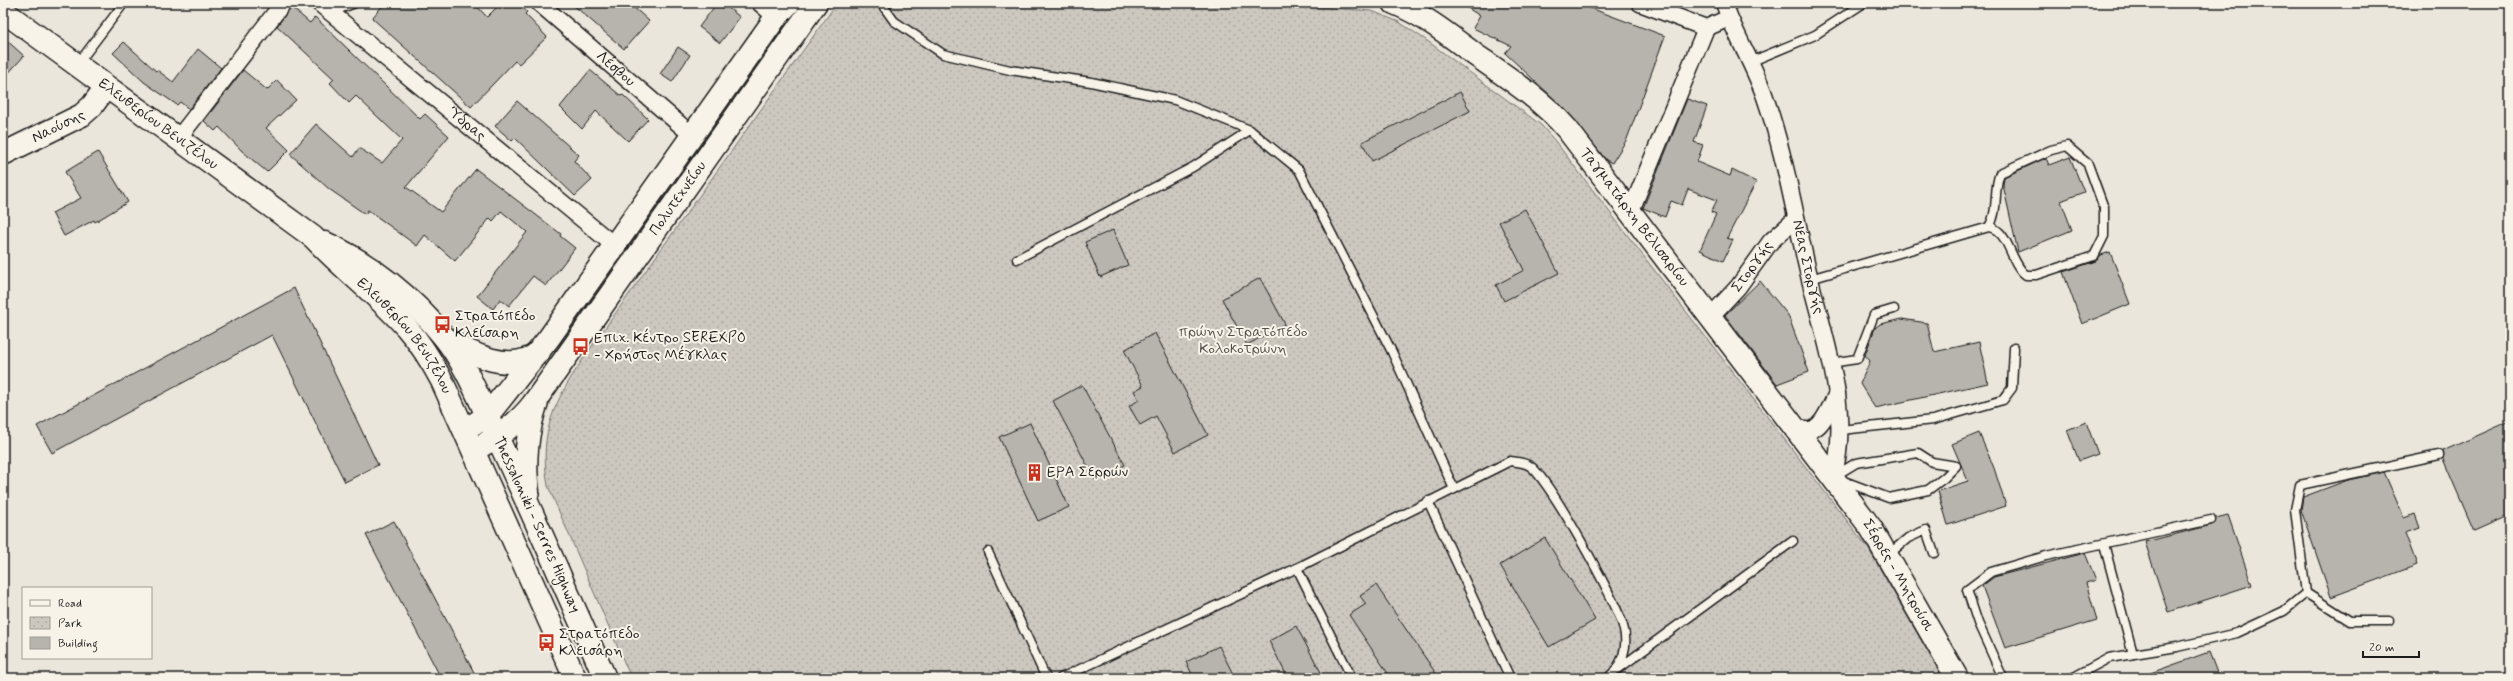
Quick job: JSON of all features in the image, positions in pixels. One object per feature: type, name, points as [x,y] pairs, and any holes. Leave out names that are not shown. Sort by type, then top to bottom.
[{"type":"main road","name":"Πολυτεχνείου","points":[[474,450],[497,438],[526,413],[816,3]]},
{"type":"main road","name":"Ταγματάρχη Βελισαρίου","points":[[1394,3],[1428,21],[1549,110],[1577,141],[1630,213],[1833,477]]},
{"type":"main road","name":"Πολυτεχνείου","points":[[487,416],[540,351],[615,246],[692,135],[775,8]]},
{"type":"main road","name":"Ελευθερίου Βενιζέλου","points":[[3,11],[312,237],[360,261],[405,298],[444,337],[464,368],[487,416]]},
{"type":"main road","name":"Ναούσης","points":[[3,154],[82,115],[92,106],[106,87]]},
{"type":"main road","name":"Ελευθερίου Βενιζέλου","points":[[312,237],[339,265],[393,313],[418,340],[442,381],[465,429]]},
{"type":"main road","points":[[444,337],[468,350],[512,363],[523,361],[540,351]]},
{"type":"main road","points":[[531,507],[527,481],[527,456],[532,420],[540,394]]},
{"type":"main road","points":[[465,429],[487,416]]},
{"type":"main road","name":"Thessaloniki - Serres Highway","points":[[487,416],[531,507],[605,678]]},
{"type":"main road","name":"Thessaloniki - Serres Highway","points":[[465,429],[575,678]]},
{"type":"main road","name":"Σέρρες - Μητρούσι","points":[[1833,477],[1888,555],[1957,678]]},
{"type":"street","points":[[178,140],[283,3]]},
{"type":"street","name":"Λέσβου","points":[[539,3],[692,135]]},
{"type":"street","points":[[1640,3],[1706,28]]},
{"type":"street","name":"Νέας Στοργής","points":[[1724,3],[1729,18],[1750,62],[1773,122],[1837,393],[1841,430],[1840,451],[1833,477]]},
{"type":"street","name":"Ύδρας","points":[[325,8],[615,246]]},
{"type":"street","points":[[1630,213],[1706,28],[1729,18]]},
{"type":"street","name":"Στοργής","points":[[1710,317],[1738,287],[1771,241],[1796,219]]},
{"type":"street","points":[[1790,420],[1799,429],[1811,430],[1820,425],[1837,393]]},
{"type":"lane","points":[[76,65],[124,3]]},
{"type":"lane","points":[[325,8],[355,3]]},
{"type":"lane","points":[[881,3],[894,22],[943,54],[1010,70],[1091,82],[1175,100],[1250,130],[1299,170],[1392,352],[1454,489]]},
{"type":"lane","points":[[1750,62],[1815,34],[1864,3]]},
{"type":"lane","points":[[1017,259],[1193,167],[1250,130]]},
{"type":"lane","points":[[1810,279],[1989,227],[1998,230],[2019,268],[2026,275],[2036,275],[2094,256],[2104,236],[2104,208],[2088,164],[2067,146],[2051,150],[2000,173],[1995,183],[1994,219],[1989,227]]},
{"type":"lane","points":[[1830,364],[1857,359],[1874,314],[1894,309]]},
{"type":"lane","points":[[1841,430],[1933,420],[2003,400],[2012,388],[2014,348]]},
{"type":"lane","points":[[1918,453],[1932,462],[1956,466],[1928,490],[1889,498],[1833,477],[1856,463],[1918,453]]},
{"type":"lane","points":[[2389,621],[2350,621],[2306,593],[2295,510],[2300,485],[2439,455]]},
{"type":"lane","points":[[1061,678],[1297,568],[1510,461],[1520,462],[1531,466],[1543,479],[1558,500],[1624,626],[1623,658],[1611,675]]},
{"type":"lane","points":[[1428,501],[1510,678]]},
{"type":"lane","points":[[2003,678],[1978,623],[1967,590],[1991,572],[2046,556],[2211,520]]},
{"type":"lane","points":[[1888,555],[1908,538],[1926,530],[1934,552]]},
{"type":"lane","points":[[1611,675],[1793,541]]},
{"type":"lane","points":[[2104,544],[2133,654]]},
{"type":"lane","points":[[988,552],[1046,678]]},
{"type":"lane","points":[[1297,568],[1352,678]]},
{"type":"lane","points":[[2072,678],[2109,658],[2237,633],[2284,611],[2306,593]]},
{"type":"green space","name":"πρώην Στρατόπεδο Κολοκοτρώνη","points":[[837,3],[1261,3],[1372,11],[1399,22],[1426,40],[1541,125],[1555,141],[1868,548],[1943,678],[631,678],[548,486],[545,466],[547,433],[557,402],[574,372]]},
{"type":"building","points":[[385,3],[474,3],[487,17],[501,3],[518,3],[527,12],[525,14],[547,37],[519,64],[515,61],[471,107],[372,18]]},
{"type":"building","points":[[571,3],[629,3],[649,21],[624,49]]},
{"type":"building","points":[[717,3],[722,3],[740,17],[720,43],[699,27]]},
{"type":"building","points":[[1460,3],[1577,3],[1665,36],[1627,139],[1612,163],[1606,160],[1566,110],[1505,53],[1511,46],[1473,28],[1480,16]]},
{"type":"building","points":[[291,7],[310,23],[315,17],[420,119],[425,114],[449,136],[406,187],[441,212],[476,169],[561,234],[560,236],[575,248],[546,286],[533,276],[509,306],[500,299],[493,309],[477,296],[527,232],[501,211],[493,221],[490,218],[455,261],[425,235],[417,246],[368,210],[365,214],[329,189],[290,154],[316,124],[353,157],[359,148],[382,163],[402,140],[356,96],[349,103],[330,83],[334,79],[277,26]]},
{"type":"building","points":[[3,37],[24,56],[3,79]]},
{"type":"building","points":[[124,42],[156,71],[157,70],[173,82],[198,49],[221,68],[189,109],[180,102],[177,105],[144,82],[113,53]]},
{"type":"building","points":[[678,47],[690,55],[672,82],[660,74]]},
{"type":"building","points":[[243,70],[267,90],[277,80],[296,100],[266,128],[289,150],[267,172],[242,151],[219,127],[215,131],[204,121]]},
{"type":"building","points":[[590,70],[621,96],[623,95],[648,119],[628,141],[596,111],[582,129],[560,107]]},
{"type":"building","points":[[1460,92],[1470,111],[1372,161],[1362,142]]},
{"type":"building","points":[[1687,99],[1707,106],[1694,142],[1703,145],[1697,162],[1730,176],[1732,170],[1756,182],[1727,238],[1733,240],[1723,261],[1700,250],[1716,214],[1711,212],[1717,200],[1688,189],[1682,205],[1671,201],[1665,217],[1643,208]]},
{"type":"building","points":[[517,101],[579,155],[574,161],[592,180],[575,196],[515,138],[512,141],[495,126]]},
{"type":"building","points":[[98,152],[128,202],[95,222],[94,220],[64,236],[52,213],[81,198],[65,172]]},
{"type":"building","points":[[2070,157],[2084,192],[2061,201],[2072,230],[2018,252],[2003,185],[2004,177],[2046,158],[2049,165]]},
{"type":"building","points":[[1525,209],[1559,273],[1504,301],[1496,285],[1524,270],[1499,222]]},
{"type":"building","points":[[1113,230],[1128,265],[1100,277],[1085,242]]},
{"type":"building","points":[[2110,252],[2130,304],[2082,324],[2063,272],[2096,261],[2101,255]]},
{"type":"building","points":[[1260,278],[1285,324],[1247,345],[1222,299]]},
{"type":"building","points":[[1760,281],[1788,315],[1809,372],[1777,384],[1725,315]]},
{"type":"building","points":[[294,288],[378,465],[345,482],[272,335],[52,453],[37,426]]},
{"type":"building","points":[[1902,319],[1927,323],[1934,352],[1979,342],[1988,383],[1875,408],[1860,384],[1870,361],[1865,355],[1875,328],[1880,324]]},
{"type":"building","points":[[1155,333],[1208,435],[1175,452],[1156,416],[1140,425],[1129,406],[1139,400],[1134,391],[1143,386],[1124,350]]},
{"type":"building","points":[[1082,385],[1125,465],[1095,480],[1053,401]]},
{"type":"building","points":[[2510,421],[2510,515],[2474,531],[2443,459],[2443,451]]},
{"type":"building","points":[[2086,422],[2098,454],[2079,461],[2067,430]]},
{"type":"building","name":"ΕΡΑ Σερρών","points":[[1030,423],[1069,507],[1038,521],[999,437]]},
{"type":"building","points":[[1979,433],[1994,468],[2006,506],[1948,525],[1938,491],[1968,481],[1952,444]]},
{"type":"building","points":[[2384,472],[2404,518],[2415,514],[2420,528],[2405,533],[2417,565],[2331,597],[2301,510],[2303,497],[2348,480]]},
{"type":"building","points":[[2228,515],[2252,585],[2168,612],[2145,542],[2212,525],[2216,518]]},
{"type":"building","points":[[394,521],[477,678],[441,678],[366,535]]},
{"type":"building","points":[[1545,538],[1595,620],[1549,647],[1500,565]]},
{"type":"building","points":[[2085,553],[2096,580],[2086,583],[2097,620],[2005,648],[1982,586],[1994,577]]},
{"type":"building","points":[[1376,585],[1439,678],[1391,678],[1349,615],[1366,604],[1360,596]]},
{"type":"building","points":[[1296,626],[1324,678],[1288,678],[1269,641]]},
{"type":"building","points":[[1219,646],[1235,678],[1194,678],[1186,662]]},
{"type":"building","points":[[2209,652],[2219,678],[2142,678],[2142,676]]},
{"type":"place","name":"Στρατόπεδο Κλείσαρη","points":[[442,325]]},
{"type":"place","name":"Επιχ. Κέντρο SEREXPO - Χρήστος Μέγκλας","points":[[581,347]]},
{"type":"place","name":"ΕΡΑ Σερρών","points":[[1034,472]]},
{"type":"place","name":"Στρατόπεδο Κλεισάρη","points":[[546,643]]}]
